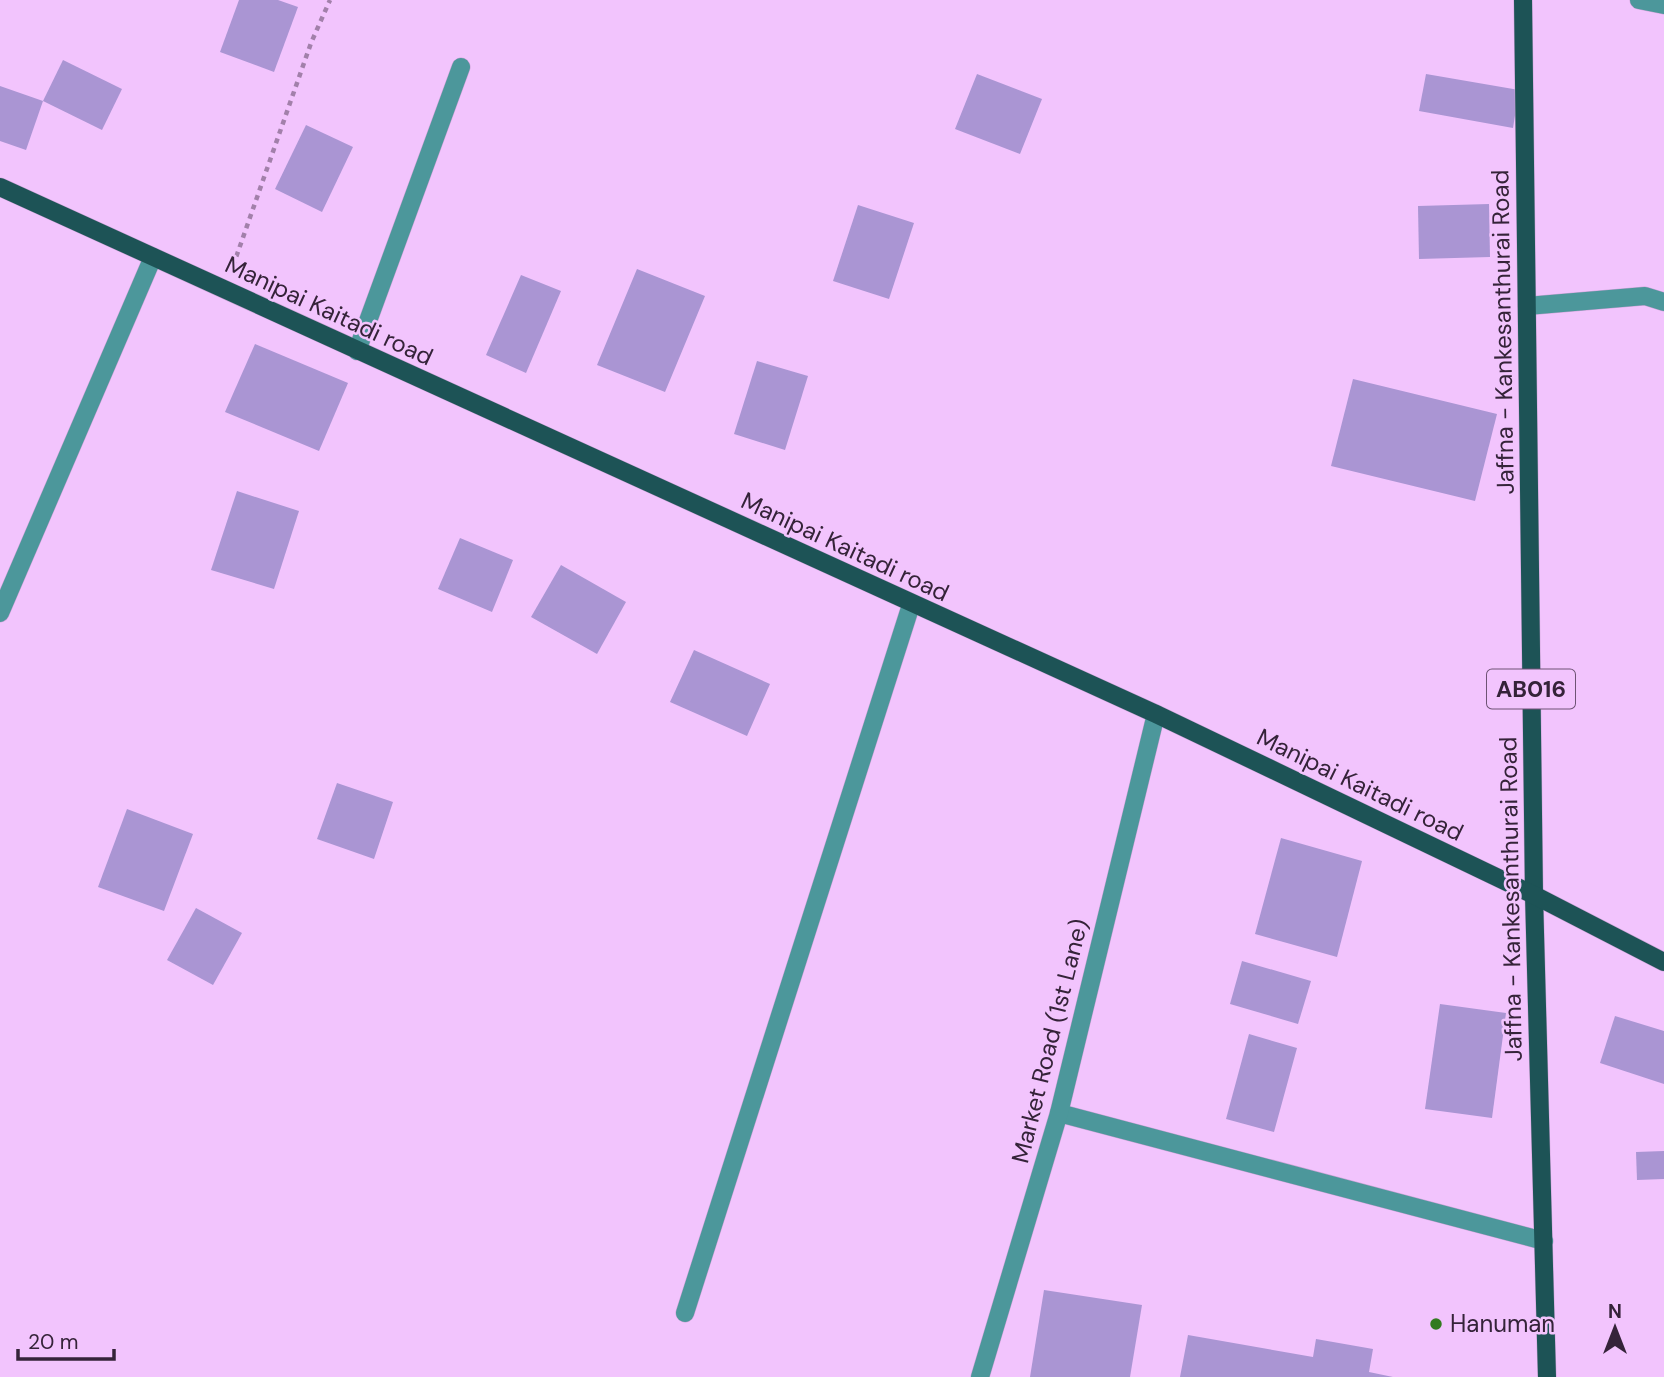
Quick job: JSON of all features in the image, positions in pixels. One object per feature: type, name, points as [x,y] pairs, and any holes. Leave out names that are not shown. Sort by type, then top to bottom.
[{"type":"main road","name":"Jaffna - Kankesanthurai Road","points":[[1523,0],[1534,895],[1547,1377]]},
{"type":"main road","name":"Manipai Kaitadi road","points":[[0,187],[911,605],[1156,714],[1534,895],[1664,962]]},
{"type":"street","points":[[1639,0],[1664,5]]},
{"type":"street","points":[[356,351],[461,67]]},
{"type":"street","points":[[0,613],[153,257]]},
{"type":"street","points":[[1527,306],[1644,296],[1664,302]]},
{"type":"street","points":[[685,1313],[911,605]]},
{"type":"street","name":"Market Road (1st Lane)","points":[[980,1377],[1059,1113],[1156,714]]},
{"type":"street","points":[[1059,1113],[1544,1241]]},
{"type":"path","points":[[225,290],[311,43],[330,0]]},
{"type":"building","points":[[239,0],[278,0],[298,7],[274,72],[220,52]]},
{"type":"building","points":[[63,60],[122,89],[102,130],[43,101]]},
{"type":"building","points":[[977,74],[1042,99],[1020,154],[955,129]]},
{"type":"building","points":[[1426,74],[1519,90],[1513,128],[1419,111]]},
{"type":"building","points":[[0,86],[43,101],[26,150],[0,141]]},
{"type":"building","points":[[306,125],[353,147],[322,212],[275,189]]},
{"type":"building","points":[[1489,204],[1490,257],[1419,259],[1418,206]]},
{"type":"building","points":[[858,205],[914,223],[889,299],[833,281]]},
{"type":"building","points":[[637,269],[705,296],[665,392],[597,365]]},
{"type":"building","points":[[521,275],[561,291],[526,373],[486,355]]},
{"type":"building","points":[[255,344],[348,383],[319,451],[225,412]]},
{"type":"building","points":[[757,361],[808,376],[785,450],[734,434]]},
{"type":"building","points":[[1353,379],[1497,414],[1475,501],[1331,466]]},
{"type":"building","points":[[237,491],[299,511],[274,589],[211,570]]},
{"type":"building","points":[[460,538],[513,560],[492,612],[438,589]]},
{"type":"building","points":[[561,565],[626,602],[597,654],[531,617]]},
{"type":"building","points":[[694,650],[770,684],[747,736],[670,702]]},
{"type":"building","points":[[337,783],[393,802],[374,859],[317,839]]},
{"type":"building","points":[[127,809],[193,834],[164,911],[98,887]]},
{"type":"building","points":[[1281,838],[1362,861],[1337,957],[1255,934]]},
{"type":"building","points":[[196,908],[242,933],[213,985],[167,960]]},
{"type":"building","points":[[1242,961],[1311,981],[1298,1024],[1230,1004]]},
{"type":"building","points":[[1440,1004],[1506,1013],[1492,1118],[1425,1109]]},
{"type":"building","points":[[1615,1016],[1664,1031],[1664,1084],[1600,1063]]},
{"type":"building","points":[[1249,1034],[1297,1048],[1274,1132],[1226,1119]]},
{"type":"building","points":[[1664,1151],[1664,1179],[1637,1180],[1636,1152]]},
{"type":"building","points":[[1044,1290],[1142,1305],[1130,1377],[1030,1377]]},
{"type":"building","points":[[1188,1335],[1313,1357],[1316,1339],[1373,1349],[1369,1372],[1393,1377],[1180,1377]]},
{"type":"place","name":"Hanuman","points":[[1436,1324]]}]
